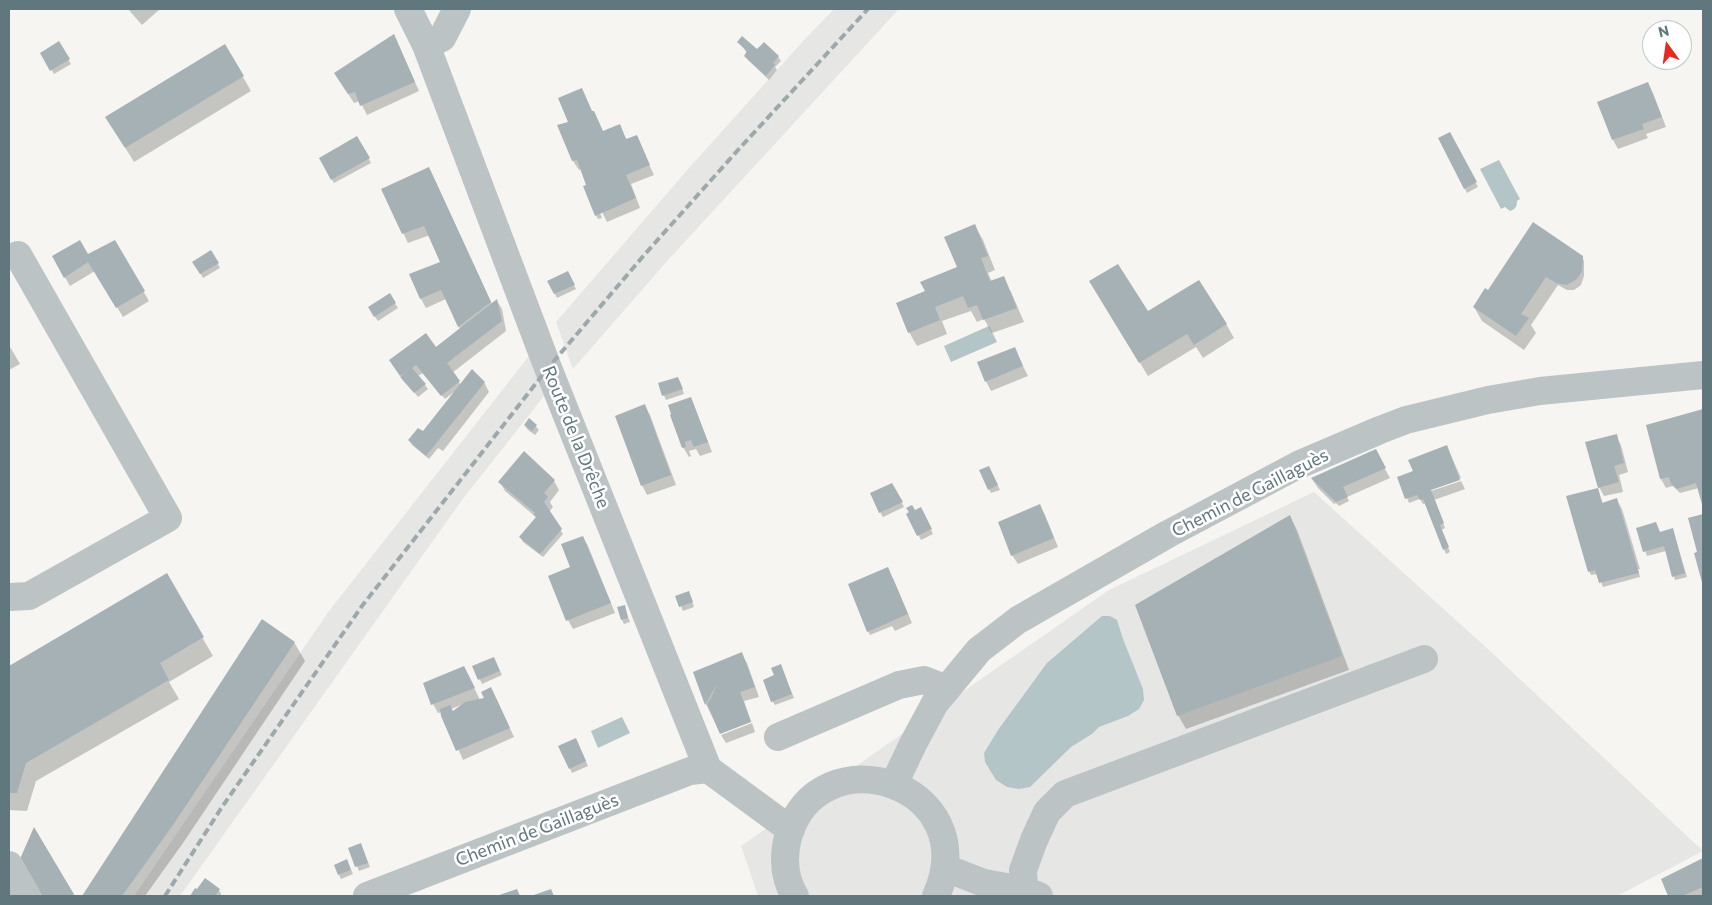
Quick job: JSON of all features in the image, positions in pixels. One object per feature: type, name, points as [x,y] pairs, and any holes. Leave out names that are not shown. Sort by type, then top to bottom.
[{"type":"street","name":"Route de la Drêche","points":[[408,9],[426,45],[548,368],[708,769]]},
{"type":"street","points":[[426,45],[442,38],[457,9]]},
{"type":"street","points":[[9,597],[29,596],[168,518],[18,255]]},
{"type":"street","name":"Chemin de Gaillaguès","points":[[894,784],[935,703],[979,650],[1018,620],[1168,534],[1289,470],[1406,420],[1452,408],[1540,391],[1703,375]]},
{"type":"street","points":[[1031,893],[1023,870],[1047,812],[1065,794],[1424,659]]},
{"type":"street","points":[[778,738],[899,685],[924,680],[947,689]]},
{"type":"street","points":[[708,769],[790,830]]},
{"type":"street","name":"Chemin de Gaillaguès","points":[[367,896],[690,771],[708,769]]},
{"type":"street","points":[[794,896],[787,877],[785,861],[786,845],[790,830],[798,816],[819,793],[848,781],[863,779],[879,780],[894,784],[908,791],[930,811],[938,824],[946,853],[942,884],[936,896]]},
{"type":"street","points":[[9,865],[27,896]]},
{"type":"street","points":[[945,868],[984,883],[1031,893]]},
{"type":"shaded area","points":[[834,9],[899,9],[669,259],[573,369],[556,322],[689,168]]},
{"type":"shaded area","points":[[1499,160],[1520,199],[1517,201],[1515,208],[1510,211],[1505,207],[1501,209],[1480,169]]},
{"type":"shaded area","points":[[989,326],[997,342],[951,362],[944,346]]},
{"type":"shaded area","points":[[529,356],[544,396],[462,500],[180,896],[134,896],[329,611]]},
{"type":"shaded area","points":[[1314,492],[1489,650],[1703,851],[1617,896],[758,896],[741,846],[1109,590]]},
{"type":"shaded area","points":[[1102,616],[1110,616],[1117,620],[1143,689],[1144,700],[1139,709],[1128,716],[1099,727],[1092,734],[1071,747],[1030,787],[1019,789],[1007,787],[996,780],[985,762],[984,753],[998,730],[1047,663]]},
{"type":"shaded area","points":[[622,717],[630,733],[598,748],[591,731]]},
{"type":"building","points":[[394,34],[415,82],[360,106],[355,92],[348,94],[334,73]]},
{"type":"building","points":[[742,36],[757,49],[764,42],[779,56],[773,63],[775,65],[766,76],[744,56],[747,51],[737,42]]},
{"type":"building","points":[[59,41],[70,59],[50,71],[40,53]]},
{"type":"building","points":[[225,44],[244,76],[125,148],[105,117]]},
{"type":"building","points":[[1648,82],[1662,117],[1642,124],[1644,129],[1612,140],[1597,102]]},
{"type":"building","points":[[582,88],[603,131],[620,124],[626,139],[637,135],[650,165],[626,175],[636,198],[595,216],[583,186],[586,185],[577,160],[572,161],[557,125],[568,122],[558,98]]},
{"type":"building","points":[[1450,132],[1477,182],[1464,189],[1438,138]]},
{"type":"building","points":[[357,136],[370,158],[331,180],[319,158]]},
{"type":"building","points":[[429,167],[491,302],[458,327],[441,290],[420,299],[409,274],[440,262],[424,226],[402,234],[381,189]]},
{"type":"building","points":[[1533,222],[1583,256],[1582,271],[1577,279],[1567,285],[1556,283],[1546,277],[1521,314],[1529,318],[1516,336],[1473,307],[1485,288],[1488,290]]},
{"type":"building","points":[[975,224],[988,256],[981,258],[990,281],[1004,276],[1017,308],[983,320],[977,305],[968,308],[963,296],[935,307],[940,320],[908,333],[896,303],[925,291],[920,282],[957,267],[944,237]]},
{"type":"building","points":[[80,240],[88,254],[115,240],[145,291],[116,308],[88,262],[64,278],[52,256]]},
{"type":"building","points":[[211,250],[219,263],[200,274],[192,262]]},
{"type":"building","points":[[1118,264],[1148,311],[1199,280],[1227,324],[1194,345],[1187,334],[1139,363],[1089,281]]},
{"type":"building","points":[[568,271],[575,285],[554,294],[547,281]]},
{"type":"building","points":[[390,293],[396,303],[374,317],[368,307]]},
{"type":"building","points":[[497,299],[502,321],[447,363],[460,381],[441,396],[416,365],[412,368],[426,384],[414,393],[400,377],[410,369],[400,376],[389,360],[426,333],[436,347]]},
{"type":"building","points":[[1015,347],[1023,366],[985,382],[977,362]]},
{"type":"building","points":[[472,369],[485,382],[426,456],[408,440],[418,428],[423,431]]},
{"type":"building","points":[[678,377],[683,389],[662,396],[658,383]]},
{"type":"building","points":[[691,397],[708,442],[694,447],[691,440],[685,442],[686,447],[682,448],[668,405]]},
{"type":"building","points":[[645,404],[671,475],[641,486],[615,416]]},
{"type":"building","points":[[1703,409],[1703,508],[1696,483],[1677,489],[1671,484],[1669,477],[1660,479],[1646,425]]},
{"type":"building","points":[[529,418],[537,425],[532,431],[524,425]]},
{"type":"building","points":[[1617,434],[1624,463],[1614,466],[1619,482],[1598,488],[1585,442]]},
{"type":"building","points":[[1447,445],[1460,480],[1431,490],[1444,523],[1440,525],[1449,547],[1443,550],[1423,499],[1420,500],[1417,495],[1405,499],[1397,477],[1413,471],[1408,460]]},
{"type":"building","points":[[1376,449],[1386,468],[1343,487],[1348,497],[1336,502],[1311,478]]},
{"type":"building","points":[[524,451],[555,480],[544,493],[548,497],[544,502],[562,529],[540,554],[519,537],[536,517],[533,514],[535,513],[498,482]]},
{"type":"building","points":[[989,466],[998,485],[988,490],[979,470]]},
{"type":"building","points":[[892,483],[903,502],[879,513],[870,493]]},
{"type":"building","points":[[1598,488],[1602,503],[1617,498],[1639,573],[1599,583],[1595,570],[1588,572],[1566,496]]},
{"type":"building","points":[[1040,504],[1054,538],[1011,556],[998,522]]},
{"type":"building","points":[[912,505],[915,510],[921,507],[932,529],[917,536],[906,514],[909,512],[906,508]]},
{"type":"building","points":[[1703,514],[1703,586],[1694,553],[1697,552],[1688,518]]},
{"type":"building","points":[[1290,515],[1342,656],[1177,716],[1135,605]]},
{"type":"building","points":[[1656,522],[1660,532],[1673,528],[1685,573],[1672,577],[1664,546],[1643,552],[1636,528]]},
{"type":"building","points":[[583,536],[611,603],[566,621],[548,576],[570,567],[561,544]]},
{"type":"building","points":[[888,567],[908,614],[867,632],[848,584]]},
{"type":"building","points":[[167,573],[204,637],[160,663],[169,680],[26,763],[17,793],[9,793],[9,666]]},
{"type":"building","points":[[689,591],[693,602],[679,607],[675,596]]},
{"type":"building","points":[[625,605],[628,618],[621,620],[617,607]]},
{"type":"building","points":[[262,619],[295,642],[173,825],[122,896],[82,896]]},
{"type":"building","points":[[742,652],[755,687],[740,692],[751,722],[720,734],[707,704],[717,684],[705,705],[693,672]]},
{"type":"building","points":[[494,657],[500,671],[478,680],[472,666]]},
{"type":"building","points":[[781,664],[792,694],[771,702],[763,680],[774,675],[771,668]]},
{"type":"building","points":[[464,666],[475,688],[431,705],[423,683]]},
{"type":"building","points":[[491,687],[510,728],[456,751],[441,716],[440,709],[450,705],[453,711],[465,702],[484,698],[481,692]]},
{"type":"building","points":[[576,738],[586,761],[569,769],[558,746]]},
{"type":"building","points":[[34,827],[75,896],[42,896],[20,859]]},
{"type":"building","points":[[361,843],[368,863],[355,867],[348,848]]},
{"type":"building","points":[[1703,858],[1703,887],[1682,896],[1668,896],[1661,879]]},
{"type":"building","points":[[347,859],[351,870],[338,875],[334,865]]},
{"type":"building","points":[[205,878],[220,889],[215,896],[190,896],[195,888],[197,889]]},
{"type":"building","points":[[517,889],[520,896],[496,896]]},
{"type":"building","points":[[551,889],[554,896],[531,896]]},
{"type":"railway","points":[[165,896],[222,807],[362,606],[548,368],[645,254],[868,9]]}]
